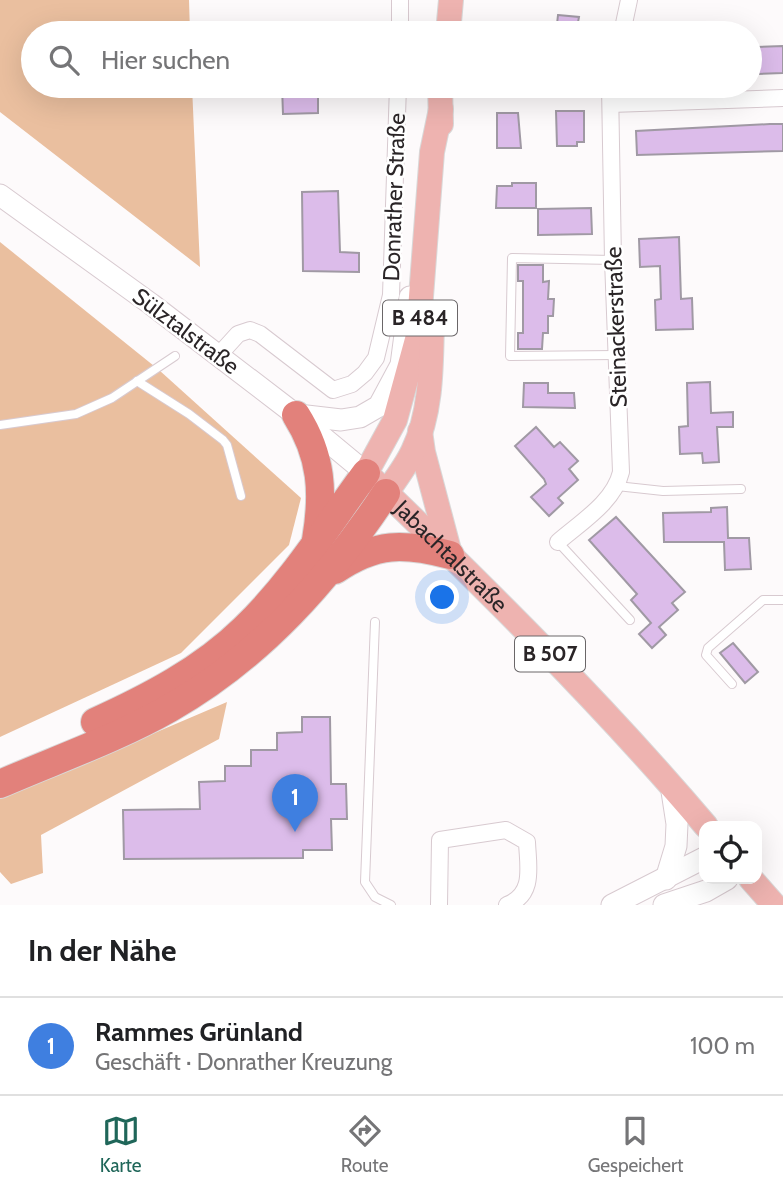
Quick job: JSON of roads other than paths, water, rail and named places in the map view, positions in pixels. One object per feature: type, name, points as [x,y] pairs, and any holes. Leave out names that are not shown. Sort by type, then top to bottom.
[{"type":"highway","points":[[296,415],[310,437],[319,474],[320,515],[316,543]]},
{"type":"highway","points":[[0,764],[156,693],[191,671],[242,631],[285,585],[366,473]]},
{"type":"highway","points":[[0,784],[130,727],[204,688],[270,635],[327,575],[386,493]]},
{"type":"highway","points":[[327,575],[354,557],[384,547],[418,546],[450,555]]},
{"type":"main road","points":[[449,21],[451,0]]},
{"type":"main road","name":"B 484","points":[[366,473],[395,420],[418,336],[432,152],[441,98]]},
{"type":"main road","name":"B 484","points":[[386,493],[414,450],[427,401],[441,98]]},
{"type":"main road","points":[[296,415],[341,419],[360,417],[379,406],[401,365],[416,262],[420,205],[432,152]]},
{"type":"main road","name":"Sülztalstraße","points":[[0,195],[296,415],[366,473]]},
{"type":"main road","points":[[420,431],[450,555]]},
{"type":"main road","name":"Jabachtalstraße","points":[[366,473],[534,637],[702,821]]},
{"type":"main road","points":[[666,879],[676,846],[677,824],[671,785]]},
{"type":"main road","points":[[612,905],[699,861]]},
{"type":"main road","points":[[664,905],[706,891],[718,884]]},
{"type":"main road","points":[[755,884],[774,905]]},
{"type":"street","points":[[400,0],[400,21]]},
{"type":"street","points":[[625,21],[629,0]]},
{"type":"street","name":"Donrather Straße","points":[[218,356],[238,334],[250,330],[260,334],[333,390],[352,384],[376,358],[391,295],[398,98]]},
{"type":"street","name":"Steinackerstraße","points":[[611,98],[615,355],[621,472],[617,486]]},
{"type":"street","points":[[611,104],[783,98]]},
{"type":"street","points":[[558,542],[608,499],[617,486]]},
{"type":"street","points":[[439,905],[440,840],[506,830],[527,842],[528,885],[517,901],[507,905]]},
{"type":"lane","points":[[613,260],[512,258],[510,356],[615,355]]},
{"type":"lane","points":[[0,425],[76,414],[112,398],[175,356]]},
{"type":"lane","points":[[137,381],[189,414],[223,440],[227,445],[241,496]]},
{"type":"lane","points":[[617,486],[663,491],[741,489]]},
{"type":"lane","points":[[558,542],[630,620]]},
{"type":"lane","points":[[732,684],[706,655],[708,648],[763,600],[783,600]]},
{"type":"lane","points":[[375,622],[365,882],[375,897],[391,905]]},
{"type":"place","name":"Rammes Grünland","points":[[295,832]]}]
